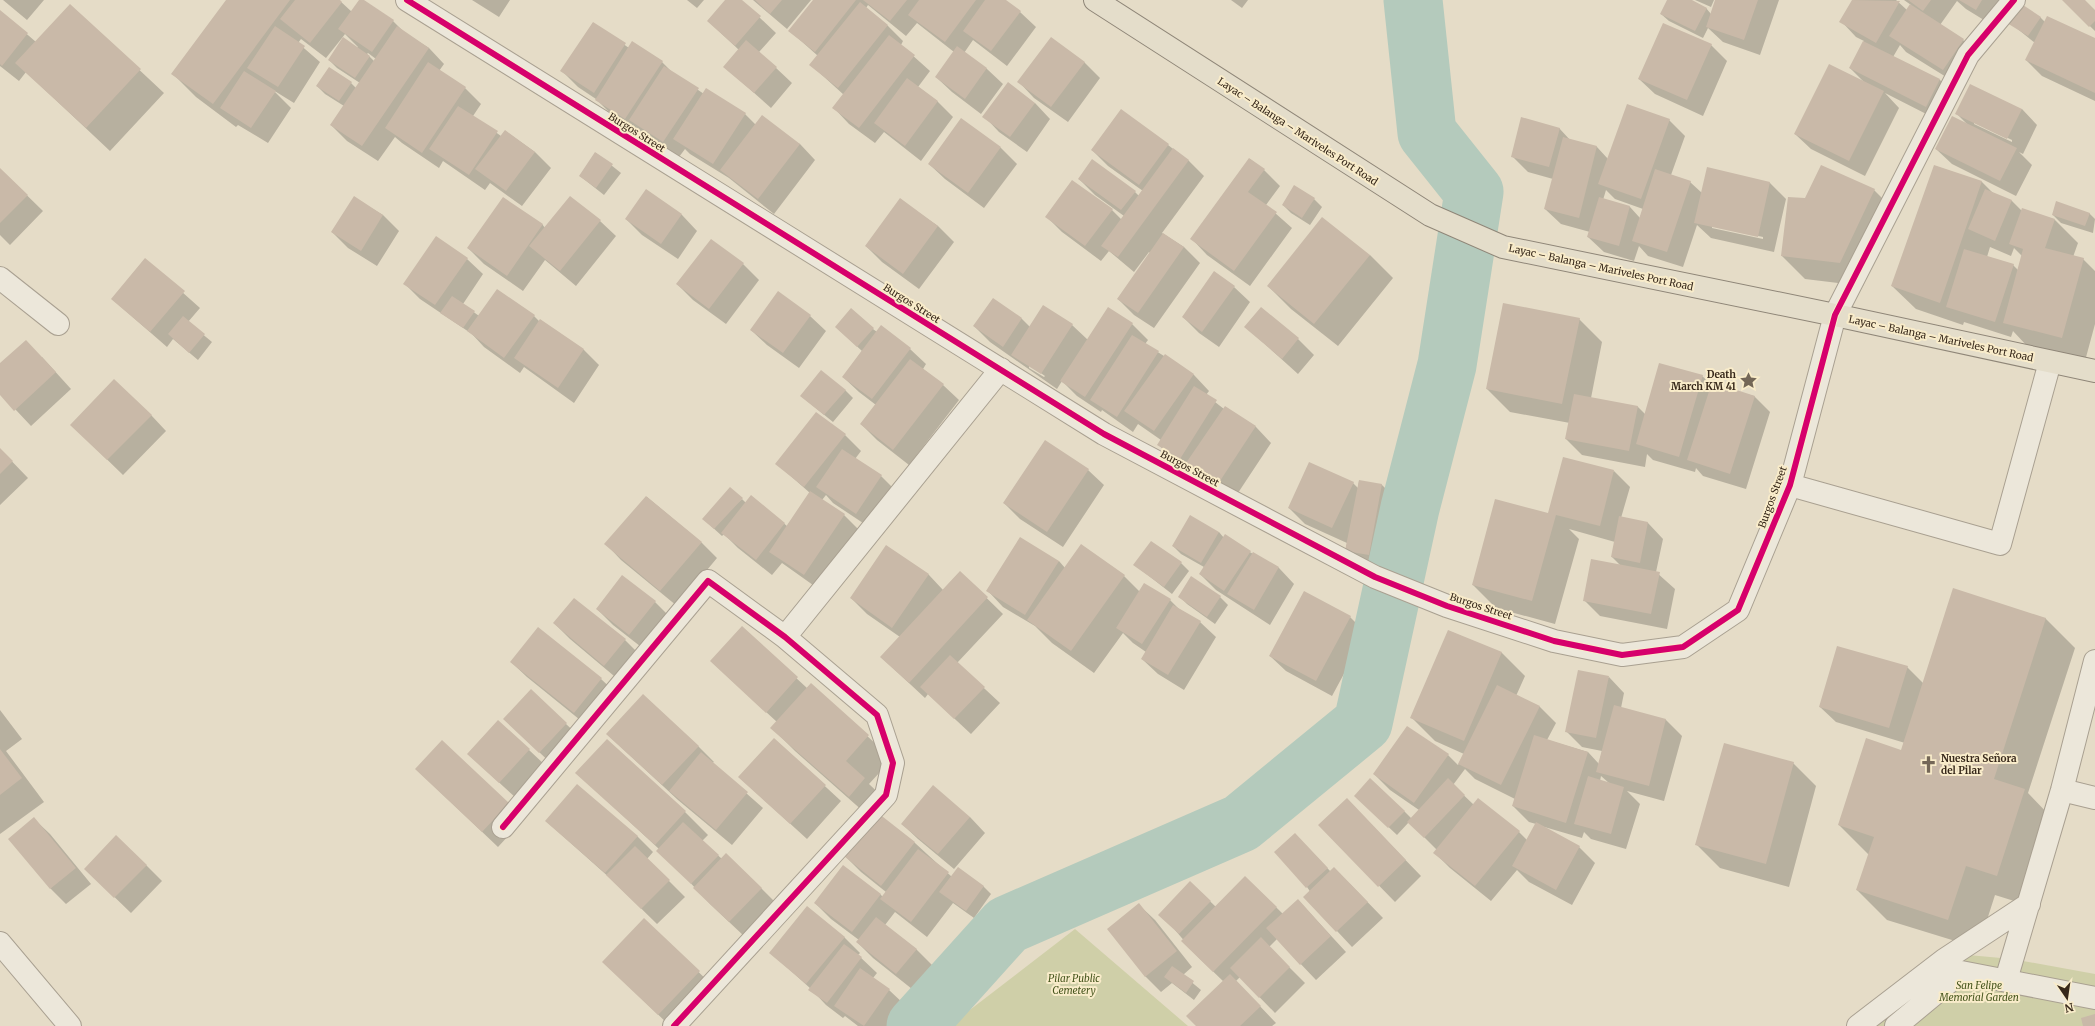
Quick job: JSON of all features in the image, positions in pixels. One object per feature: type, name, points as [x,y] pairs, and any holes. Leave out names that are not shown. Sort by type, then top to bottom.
[{"type":"main road","name":"Layac – Balanga – Mariveles Port Road","points":[[1095,0],[1430,215],[1503,247],[1835,314],[2095,371]]},
{"type":"street","name":"Burgos Street","points":[[407,0],[1104,434],[1375,577],[1447,606],[1554,641],[1622,655],[1683,647],[1738,610],[1790,485],[1835,314],[1968,55],[2014,0]]},
{"type":"street","points":[[0,278],[58,324]]},
{"type":"street","points":[[1790,485],[2000,544],[2050,362]]},
{"type":"street","points":[[785,637],[1001,370]]},
{"type":"street","points":[[503,827],[708,581],[785,637],[877,715],[893,763],[886,795],[674,1026]]},
{"type":"street","points":[[2006,980],[2062,790],[2095,661]]},
{"type":"street","points":[[2062,790],[2095,798]]},
{"type":"street","points":[[1858,1026],[1944,960],[2029,904]]},
{"type":"street","points":[[0,943],[70,1026]]},
{"type":"street","points":[[1896,1026],[1961,972],[2095,998]]},
{"type":"green space","name":"Pilar Public Cemetery","points":[[1075,929],[1188,1026],[949,1026]]},
{"type":"green space","name":"San Felipe Memorial Garden","points":[[1968,955],[2012,959],[2095,974],[2095,1026],[1876,1026]]},
{"type":"building","points":[[226,0],[290,0],[213,104],[171,74]]},
{"type":"building","points":[[295,0],[340,0],[342,2],[310,43],[280,19]]},
{"type":"building","points":[[359,0],[364,0],[394,20],[372,52],[338,29]]},
{"type":"building","points":[[725,0],[742,0],[761,16],[735,46],[707,21]]},
{"type":"building","points":[[755,0],[782,0],[770,14]]},
{"type":"building","points":[[813,0],[856,0],[815,52],[788,31]]},
{"type":"building","points":[[863,0],[907,0],[890,21]]},
{"type":"building","points":[[919,0],[976,0],[945,42],[908,15]]},
{"type":"building","points":[[985,0],[1006,0],[1021,11],[991,51],[963,31]]},
{"type":"building","points":[[1667,0],[1692,0],[1707,8],[1695,31],[1660,14]]},
{"type":"building","points":[[1715,0],[1758,0],[1744,40],[1706,27]]},
{"type":"building","points":[[1852,0],[1900,1],[1876,43],[1839,22]]},
{"type":"building","points":[[1908,0],[1931,0],[1923,11]]},
{"type":"building","points":[[1959,0],[1982,0],[1976,10]]},
{"type":"building","points":[[2062,0],[2085,0],[2095,10],[2095,21],[2089,27]]},
{"type":"building","points":[[860,2],[888,25],[838,88],[809,65]]},
{"type":"building","points":[[2020,3],[2041,17],[2028,36],[2007,23]]},
{"type":"building","points":[[70,4],[141,69],[86,128],[15,63]]},
{"type":"building","points":[[1910,4],[1964,39],[1943,70],[1889,36]]},
{"type":"building","points":[[0,10],[28,33],[2,66],[0,64]]},
{"type":"building","points":[[2047,16],[2095,38],[2095,93],[2025,60]]},
{"type":"building","points":[[593,22],[626,43],[594,93],[560,71]]},
{"type":"building","points":[[1663,23],[1712,44],[1687,100],[1638,79]]},
{"type":"building","points":[[275,26],[305,46],[278,87],[247,68]]},
{"type":"building","points":[[397,26],[429,48],[362,146],[330,125]]},
{"type":"building","points":[[889,35],[915,55],[859,128],[832,108]]},
{"type":"building","points":[[343,37],[370,56],[355,78],[328,60]]},
{"type":"building","points":[[1051,37],[1085,62],[1051,107],[1017,82]]},
{"type":"building","points":[[746,40],[777,67],[754,93],[723,67]]},
{"type":"building","points":[[632,41],[663,61],[625,119],[595,100]]},
{"type":"building","points":[[1863,41],[1940,79],[1926,107],[1849,68]]},
{"type":"building","points":[[957,46],[987,68],[965,99],[935,77]]},
{"type":"building","points":[[428,62],[466,87],[422,153],[385,128]]},
{"type":"building","points":[[1829,64],[1884,91],[1849,161],[1794,134]]},
{"type":"building","points":[[664,66],[699,88],[663,142],[629,120]]},
{"type":"building","points":[[329,67],[352,82],[339,101],[316,86]]},
{"type":"building","points":[[244,71],[276,91],[251,128],[220,108]]},
{"type":"building","points":[[907,78],[938,101],[905,146],[874,123]]},
{"type":"building","points":[[1008,82],[1035,103],[1010,137],[982,117]]},
{"type":"building","points":[[1970,84],[2022,109],[2007,139],[1955,114]]},
{"type":"building","points":[[706,88],[746,113],[713,164],[673,139]]},
{"type":"building","points":[[1627,104],[1670,119],[1641,199],[1598,184]]},
{"type":"building","points":[[458,106],[498,131],[469,175],[429,149]]},
{"type":"building","points":[[1121,109],[1169,144],[1139,185],[1091,150]]},
{"type":"building","points":[[762,115],[800,144],[758,199],[720,170]]},
{"type":"building","points":[[1952,116],[2017,148],[2000,181],[1935,149]]},
{"type":"building","points":[[1521,117],[1560,128],[1549,167],[1511,157]]},
{"type":"building","points":[[961,118],[1001,147],[968,193],[928,164]]},
{"type":"building","points":[[505,130],[535,152],[506,191],[475,169]]},
{"type":"building","points":[[1563,137],[1597,146],[1579,218],[1544,209]]},
{"type":"building","points":[[1173,148],[1189,160],[1118,257],[1101,246]]},
{"type":"building","points":[[595,152],[613,164],[596,188],[579,176]]},
{"type":"building","points":[[1249,158],[1265,169],[1248,192],[1277,212],[1234,271],[1190,239]]},
{"type":"building","points":[[1092,159],[1136,191],[1121,210],[1078,179]]},
{"type":"building","points":[[1821,165],[1875,189],[1840,263],[1781,256],[1788,197],[1805,198]]},
{"type":"building","points":[[1934,165],[1982,181],[1940,303],[1891,286]]},
{"type":"building","points":[[1707,167],[1770,182],[1758,237],[1694,223]]},
{"type":"building","points":[[0,168],[28,195],[0,223]]},
{"type":"building","points":[[1655,169],[1691,181],[1667,252],[1632,241]]},
{"type":"building","points":[[1072,180],[1113,209],[1085,246],[1045,217]]},
{"type":"building","points":[[1294,185],[1315,198],[1302,218],[1282,205]]},
{"type":"building","points":[[646,189],[682,214],[661,244],[625,219]]},
{"type":"building","points":[[1985,189],[2012,200],[1995,241],[1968,229]]},
{"type":"building","points":[[354,196],[383,215],[361,251],[331,232]]},
{"type":"building","points":[[570,196],[601,220],[560,271],[529,246]]},
{"type":"building","points":[[503,197],[543,224],[507,276],[467,248]]},
{"type":"building","points":[[1599,197],[1630,206],[1619,246],[1587,237]]},
{"type":"building","points":[[900,198],[938,226],[903,274],[865,246]]},
{"type":"building","points":[[2056,201],[2090,213],[2085,226],[2052,215]]},
{"type":"building","points":[[2022,208],[2055,219],[2045,248],[2084,258],[2062,338],[2003,323],[2023,249],[2009,244]]},
{"type":"building","points":[[1322,217],[1370,255],[1314,324],[1267,286]]},
{"type":"building","points":[[1163,233],[1184,247],[1138,313],[1117,299]]},
{"type":"building","points":[[436,236],[468,258],[435,305],[403,284]]},
{"type":"building","points":[[711,239],[744,263],[709,309],[676,284]]},
{"type":"building","points":[[1964,249],[2014,264],[1995,322],[1946,307]]},
{"type":"building","points":[[145,258],[185,291],[150,332],[111,299]]},
{"type":"building","points":[[1214,271],[1235,286],[1202,332],[1182,317]]},
{"type":"building","points":[[497,289],[535,315],[504,358],[467,331]]},
{"type":"building","points":[[778,291],[811,315],[783,353],[750,330]]},
{"type":"building","points":[[452,296],[475,311],[463,328],[440,313]]},
{"type":"building","points":[[993,298],[1022,318],[1003,347],[973,326]]},
{"type":"building","points":[[1503,303],[1580,318],[1562,404],[1486,389]]},
{"type":"building","points":[[1043,305],[1073,324],[1041,374],[1011,355]]},
{"type":"building","points":[[1108,307],[1133,323],[1085,397],[1060,381]]},
{"type":"building","points":[[1261,307],[1299,338],[1282,359],[1244,327]]},
{"type":"building","points":[[851,308],[874,328],[857,347],[835,327]]},
{"type":"building","points":[[183,316],[205,334],[189,353],[168,334]]},
{"type":"building","points":[[540,319],[584,349],[558,388],[514,358]]},
{"type":"building","points":[[881,325],[911,348],[872,399],[842,377]]},
{"type":"building","points":[[1132,335],[1159,351],[1117,417],[1090,400]]},
{"type":"building","points":[[26,340],[56,372],[14,411],[0,395],[0,363]]},
{"type":"building","points":[[1165,354],[1194,374],[1154,431],[1124,411]]},
{"type":"building","points":[[910,359],[944,384],[893,450],[860,424]]},
{"type":"building","points":[[1659,363],[1703,375],[1679,457],[1636,444]]},
{"type":"building","points":[[821,370],[846,390],[824,415],[800,396]]},
{"type":"building","points":[[114,379],[152,415],[107,460],[70,425]]},
{"type":"building","points":[[1712,382],[1755,396],[1730,474],[1687,460]]},
{"type":"building","points":[[1194,386],[1217,400],[1180,459],[1157,445]]},
{"type":"building","points":[[1574,394],[1638,406],[1629,451],[1565,439]]},
{"type":"building","points":[[1225,406],[1256,426],[1218,484],[1186,463]]},
{"type":"building","points":[[816,412],[846,434],[804,487],[775,464]]},
{"type":"building","points":[[1045,440],[1089,469],[1047,532],[1003,503]]},
{"type":"building","points":[[0,448],[13,461],[0,474]]},
{"type":"building","points":[[842,449],[882,475],[856,514],[816,487]]},
{"type":"building","points":[[1563,457],[1614,470],[1600,526],[1556,515],[1532,601],[1472,585],[1495,499],[1548,513]]},
{"type":"building","points":[[1309,462],[1354,482],[1332,528],[1288,508]]},
{"type":"building","points":[[1359,480],[1382,484],[1369,555],[1345,551]]},
{"type":"building","points":[[730,487],[743,498],[714,529],[702,519]]},
{"type":"building","points":[[810,491],[845,514],[804,575],[769,552]]},
{"type":"building","points":[[751,495],[785,523],[756,560],[721,533]]},
{"type":"building","points":[[646,496],[702,542],[660,591],[604,544]]},
{"type":"building","points":[[1190,515],[1219,532],[1201,563],[1172,546]]},
{"type":"building","points":[[1619,516],[1648,522],[1640,563],[1611,557]]},
{"type":"building","points":[[1225,534],[1251,551],[1224,591],[1199,574]]},
{"type":"building","points":[[1020,537],[1059,561],[1025,615],[986,591]]},
{"type":"building","points":[[1151,541],[1182,562],[1164,587],[1133,565]]},
{"type":"building","points":[[1081,544],[1125,575],[1071,651],[1027,620]]},
{"type":"building","points":[[886,545],[929,574],[892,628],[850,598]]},
{"type":"building","points":[[1253,552],[1279,567],[1254,610],[1227,594]]},
{"type":"building","points":[[1591,559],[1660,572],[1651,614],[1583,601]]},
{"type":"building","points":[[960,571],[988,597],[909,683],[880,657]]},
{"type":"building","points":[[622,575],[656,601],[629,635],[596,609]]},
{"type":"building","points":[[1191,576],[1221,596],[1207,617],[1178,597]]},
{"type":"building","points":[[1144,583],[1171,599],[1142,644],[1116,628]]},
{"type":"building","name":"Nuestra Señora del Pilar","points":[[1953,588],[2046,618],[1994,779],[2025,789],[1997,876],[1966,866],[1948,920],[1856,890],[1874,837],[1838,825],[1866,738],[1901,750]]},
{"type":"building","points":[[1304,591],[1351,616],[1316,681],[1269,656]]},
{"type":"building","points":[[574,598],[626,639],[604,666],[553,623]]},
{"type":"building","points":[[1173,605],[1201,621],[1168,675],[1141,659]]},
{"type":"building","points":[[742,626],[798,677],[766,713],[710,661]]},
{"type":"building","points":[[538,627],[602,678],[574,713],[510,662]]},
{"type":"building","points":[[1448,630],[1502,652],[1464,741],[1410,718]]},
{"type":"building","points":[[1837,646],[1908,666],[1889,728],[1819,707]]},
{"type":"building","points":[[950,655],[985,687],[954,719],[920,687]]},
{"type":"building","points":[[1578,670],[1609,676],[1596,738],[1565,732]]},
{"type":"building","points":[[811,683],[869,735],[846,761],[865,778],[849,797],[770,728]]},
{"type":"building","points":[[1497,685],[1540,706],[1501,785],[1458,764]]},
{"type":"building","points":[[531,689],[567,723],[539,753],[503,719]]},
{"type":"building","points":[[643,694],[699,746],[662,785],[606,734]]},
{"type":"building","points":[[1614,705],[1666,719],[1649,786],[1596,772]]},
{"type":"building","points":[[498,720],[530,749],[499,783],[467,754]]},
{"type":"building","points":[[1407,726],[1449,754],[1414,803],[1373,774]]},
{"type":"building","points":[[1534,735],[1588,752],[1566,823],[1512,806]]},
{"type":"building","points":[[774,738],[826,785],[790,824],[738,777]]},
{"type":"building","points":[[607,739],[686,811],[655,845],[575,773]]},
{"type":"building","points":[[442,740],[509,803],[482,832],[415,769]]},
{"type":"building","points":[[1724,743],[1794,762],[1766,864],[1695,845]]},
{"type":"building","points":[[0,749],[22,778],[0,795]]},
{"type":"building","points":[[701,752],[748,792],[716,830],[669,791]]},
{"type":"building","points":[[1588,776],[1624,787],[1611,834],[1574,824]]},
{"type":"building","points":[[1370,778],[1405,811],[1388,828],[1354,796]]},
{"type":"building","points":[[1448,778],[1465,795],[1424,838],[1407,822]]},
{"type":"building","points":[[577,784],[638,836],[605,873],[545,821]]},
{"type":"building","points":[[933,785],[970,817],[938,854],[901,824]]},
{"type":"building","points":[[1347,798],[1406,860],[1378,887],[1318,825]]},
{"type":"building","points":[[1478,798],[1520,831],[1475,886],[1433,853]]},
{"type":"building","points":[[878,813],[915,842],[881,886],[844,856]]},
{"type":"building","points":[[34,817],[76,868],[50,889],[8,839]]},
{"type":"building","points":[[683,822],[719,855],[691,884],[656,851]]},
{"type":"building","points":[[1536,822],[1580,846],[1556,890],[1512,866]]},
{"type":"building","points":[[1295,833],[1328,868],[1306,888],[1274,852]]},
{"type":"building","points":[[116,835],[147,865],[114,898],[84,869]]},
{"type":"building","points":[[635,846],[670,880],[641,909],[606,875]]},
{"type":"building","points":[[918,849],[949,872],[911,922],[880,899]]},
{"type":"building","points":[[726,853],[762,888],[729,922],[693,888]]},
{"type":"building","points":[[843,865],[881,894],[852,932],[814,903]]},
{"type":"building","points":[[958,867],[984,886],[966,911],[939,892]]},
{"type":"building","points":[[1334,867],[1368,902],[1336,932],[1303,897]]},
{"type":"building","points":[[1245,876],[1277,907],[1213,972],[1181,941]]},
{"type":"building","points":[[1190,881],[1211,901],[1179,934],[1158,915]]},
{"type":"building","points":[[1298,899],[1331,936],[1300,965],[1266,928]]},
{"type":"building","points":[[1139,903],[1177,951],[1145,977],[1107,929]]},
{"type":"building","points":[[807,906],[845,937],[806,984],[769,953]]},
{"type":"building","points":[[876,917],[917,949],[896,974],[856,942]]},
{"type":"building","points":[[644,918],[700,971],[658,1015],[602,962]]},
{"type":"building","points":[[1261,937],[1290,967],[1259,998],[1230,968]]},
{"type":"building","points":[[844,944],[862,957],[827,1003],[808,990]]},
{"type":"building","points":[[1172,966],[1194,981],[1186,993],[1164,977]]},
{"type":"building","points":[[860,968],[890,989],[864,1026],[834,1006]]},
{"type":"building","points":[[1230,974],[1261,1006],[1240,1026],[1196,1026],[1186,1016]]},
{"type":"building","points":[[2095,1014],[2095,1026],[2083,1026],[2081,1018]]},
{"type":"waterway","points":[[916,1026],[1007,925],[1241,823],[1363,723],[1410,508],[1447,365],[1474,192],[1427,133],[1413,0]]},
{"type":"cycle path","points":[[407,0],[1104,434],[1375,577],[1447,606],[1554,641],[1622,655],[1683,647],[1738,610],[1790,485],[1835,315],[1968,55],[2014,0]]},
{"type":"cycle path","points":[[503,827],[708,581],[785,637],[877,715],[893,763],[886,795],[674,1026]]},
{"type":"place","name":"Death March KM 41","points":[[1749,380]]},
{"type":"place","name":"Nuestra Señora del Pilar","points":[[1928,764]]}]
